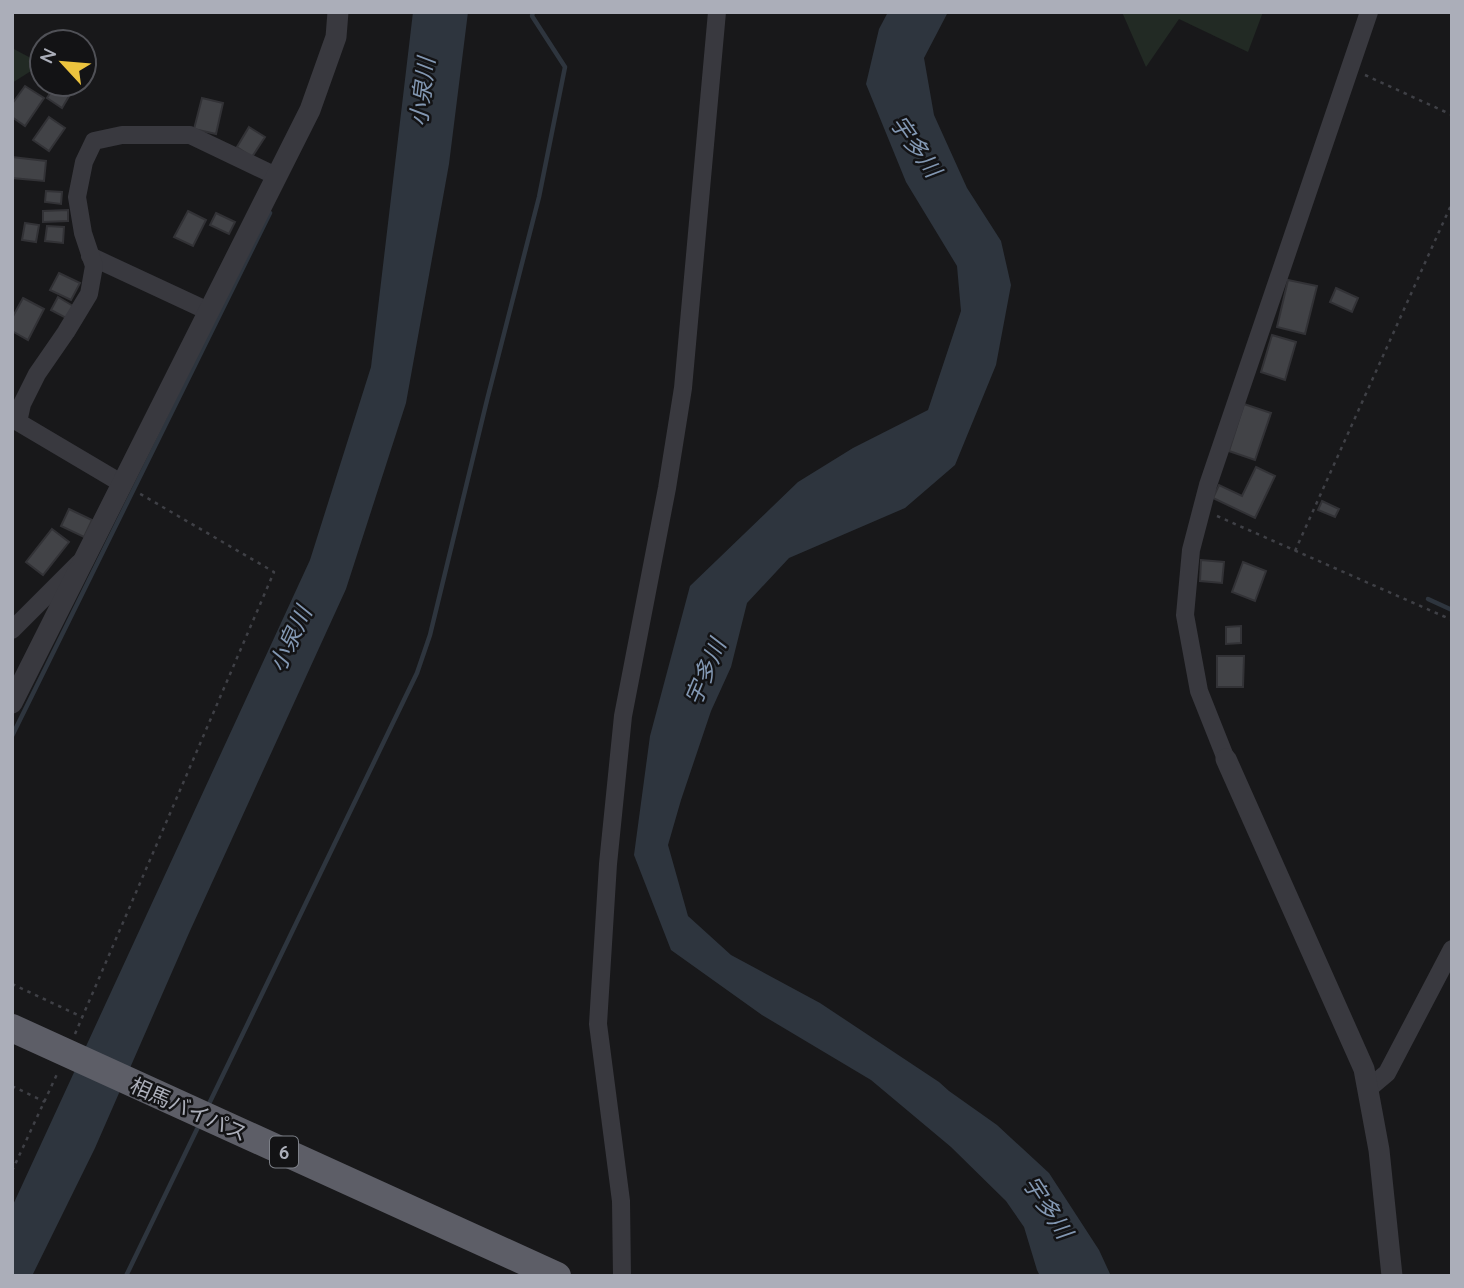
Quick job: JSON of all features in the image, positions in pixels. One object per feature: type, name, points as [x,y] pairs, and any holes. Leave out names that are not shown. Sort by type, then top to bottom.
[{"type":"highway","name":"相馬バイパス","points":[[12,1028],[556,1276]]},
{"type":"street","points":[[12,703],[310,110],[336,37],[338,12]]},
{"type":"street","points":[[622,1276],[621,1201],[598,1024],[608,864],[623,716],[667,488],[683,388],[718,12]]},
{"type":"street","points":[[1369,12],[1208,485],[1191,550],[1185,615],[1199,691],[1226,760],[1364,1069],[1379,1150],[1392,1276]]},
{"type":"street","points":[[121,483],[18,422],[22,404],[37,374],[89,295],[94,267],[83,233],[78,197],[84,162],[93,141],[122,135],[190,135],[276,176]]},
{"type":"street","points":[[90,256],[208,311]]},
{"type":"street","points":[[12,630],[84,558]]},
{"type":"street","points":[[1368,1088],[1387,1073],[1452,949]]},
{"type":"path","points":[[1349,68],[1452,115]]},
{"type":"path","points":[[1295,551],[1452,203]]},
{"type":"path","points":[[71,1042],[274,572],[121,483]]},
{"type":"path","points":[[1202,509],[1452,621]]},
{"type":"path","points":[[12,985],[82,1017]]},
{"type":"path","points":[[12,1171],[61,1066]]},
{"type":"path","points":[[12,1086],[45,1102]]},
{"type":"shaded area","points":[[1122,12],[1263,12],[1248,52],[1179,19],[1146,67]]},
{"type":"shaded area","points":[[12,48],[28,57],[28,73],[12,83]]},
{"type":"water","name":"小泉川","points":[[413,12],[468,12],[449,164],[406,403],[346,589],[189,933],[95,1148],[32,1276],[12,1276],[12,1207],[310,560],[371,367]]},
{"type":"water","name":"宇多川","points":[[888,12],[948,12],[924,58],[934,115],[967,188],[1001,241],[1011,285],[996,365],[955,465],[905,508],[789,558],[747,603],[731,667],[711,711],[668,845],[688,916],[731,955],[820,1003],[939,1082],[997,1125],[1049,1173],[1099,1250],[1111,1276],[1040,1276],[1024,1227],[1006,1201],[951,1147],[871,1080],[762,1015],[671,950],[634,855],[650,736],[690,586],[798,482],[853,448],[928,410],[961,311],[957,266],[906,182],[866,84],[879,29]]},
{"type":"building","points":[[25,86],[28,88],[28,98],[44,98],[25,126],[12,117],[12,104]]},
{"type":"building","points":[[47,98],[68,98],[62,108]]},
{"type":"building","points":[[202,98],[223,103],[216,134],[194,129]]},
{"type":"building","points":[[49,117],[65,128],[49,151],[33,140]]},
{"type":"building","points":[[249,127],[265,137],[252,157],[237,147]]},
{"type":"building","points":[[12,157],[46,161],[44,181],[12,178]]},
{"type":"building","points":[[46,191],[62,192],[61,204],[45,202]]},
{"type":"building","points":[[68,210],[68,221],[43,222],[43,211]]},
{"type":"building","points":[[188,211],[206,220],[193,246],[174,237]]},
{"type":"building","points":[[216,213],[235,222],[229,234],[210,225]]},
{"type":"building","points":[[25,223],[39,225],[36,242],[22,240]]},
{"type":"building","points":[[47,226],[64,227],[63,243],[45,241]]},
{"type":"building","points":[[59,273],[80,283],[71,300],[50,290]]},
{"type":"building","points":[[1288,280],[1317,286],[1305,334],[1277,327]]},
{"type":"building","points":[[1336,288],[1358,298],[1352,312],[1330,302]]},
{"type":"building","points":[[58,297],[73,306],[66,318],[51,310]]},
{"type":"building","points":[[23,298],[44,309],[28,340],[12,331],[12,318]]},
{"type":"building","points":[[1272,335],[1296,342],[1285,380],[1261,372]]},
{"type":"building","points":[[1244,404],[1271,413],[1255,460],[1229,451]]},
{"type":"building","points":[[1256,467],[1275,476],[1255,518],[1213,498],[1219,485],[1242,496]]},
{"type":"building","points":[[1322,501],[1339,509],[1335,517],[1318,510]]},
{"type":"building","points":[[69,509],[92,520],[84,537],[61,526]]},
{"type":"building","points":[[52,529],[69,542],[43,575],[26,562]]},
{"type":"building","points":[[1201,560],[1224,562],[1222,583],[1200,581]]},
{"type":"building","points":[[1243,562],[1266,571],[1255,601],[1232,592]]},
{"type":"building","points":[[1241,626],[1241,643],[1226,644],[1226,627]]},
{"type":"building","points":[[1217,656],[1244,656],[1243,687],[1217,687]]},
{"type":"waterway","points":[[207,1108],[417,673],[430,635],[539,197],[565,67],[532,16],[533,12]]},
{"type":"waterway","points":[[12,736],[270,213]]},
{"type":"waterway","points":[[1428,599],[1452,610]]},
{"type":"waterway","points":[[126,1276],[199,1125]]}]
